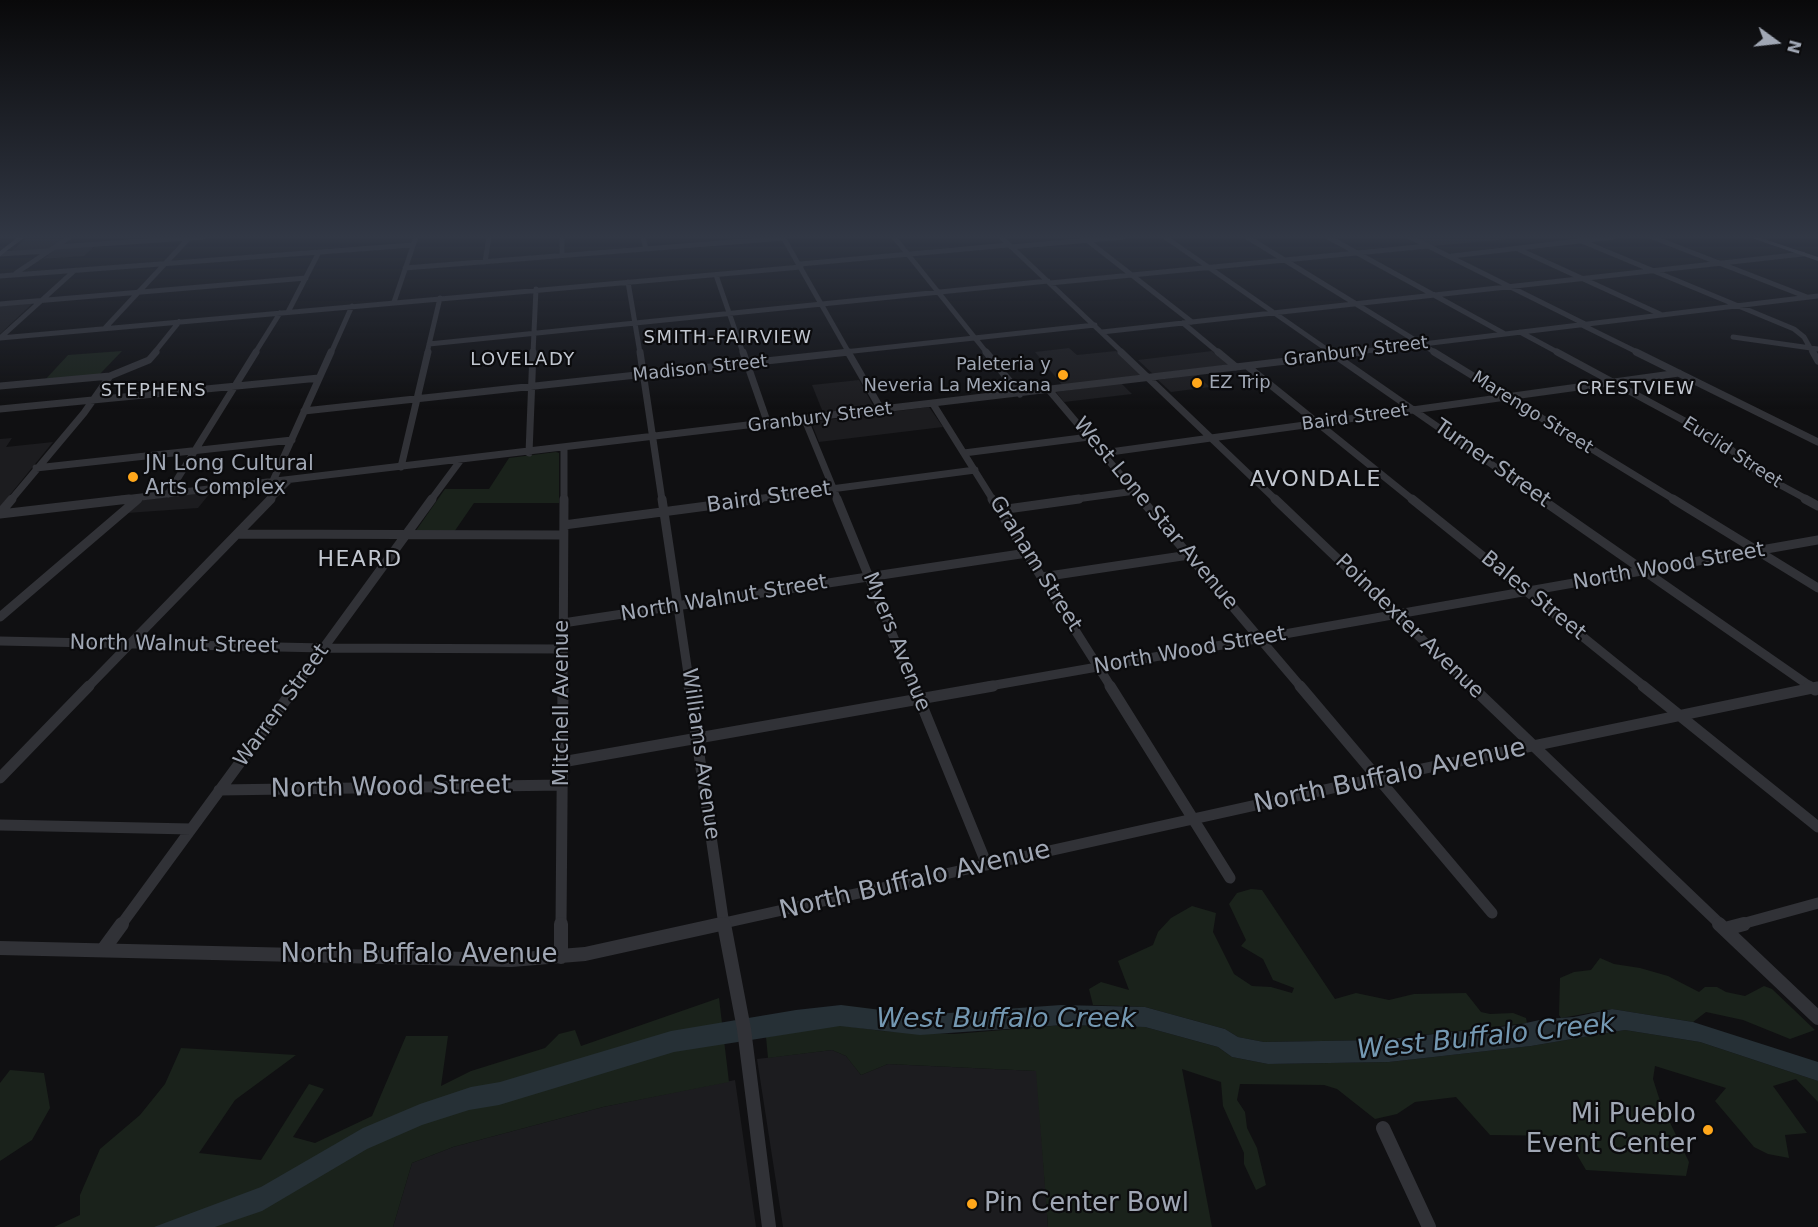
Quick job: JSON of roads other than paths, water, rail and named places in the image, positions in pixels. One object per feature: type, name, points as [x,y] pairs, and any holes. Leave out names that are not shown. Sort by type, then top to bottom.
[{"type":"street","points":[[0,338],[48,294]]},
{"type":"street","points":[[0,304],[111,294]]},
{"type":"street","points":[[105,328],[137,294]]},
{"type":"street","points":[[168,495],[234,386],[296,294]]},
{"type":"street","points":[[394,302],[397,294]]},
{"type":"street","points":[[0,338],[480,294]]},
{"type":"street","points":[[529,453],[532,333],[536,294]]},
{"type":"street","name":"Williams Avenue","points":[[630,294],[644,375],[724,924],[751,1080],[769,1227]]},
{"type":"street","points":[[724,294],[768,424]]},
{"type":"street","points":[[817,294],[882,411]]},
{"type":"street","points":[[429,344],[918,294]]},
{"type":"street","points":[[942,294],[1020,394]]},
{"type":"street","name":"Poindexter Avenue","points":[[1062,294],[1818,1018]]},
{"type":"street","points":[[1157,294],[1192,322]]},
{"type":"street","name":"Turner Street","points":[[1249,294],[1816,689]]},
{"type":"street","name":"Marengo Street","points":[[1340,294],[1818,588]]},
{"type":"street","name":"Madison Street","points":[[304,411],[976,338],[1183,323],[1441,294]]},
{"type":"street","points":[[1526,294],[1818,442]]},
{"type":"street","points":[[1617,294],[1662,315]]},
{"type":"street","points":[[1708,294],[1794,329],[1814,349],[1818,361]]},
{"type":"street","points":[[1801,294],[1818,301]]},
{"type":"street","points":[[1435,295],[1505,334]]},
{"type":"street","name":"Granbury Street","points":[[0,514],[882,411],[1818,296]]},
{"type":"street","points":[[401,468],[440,298]]},
{"type":"street","points":[[272,483],[352,306]]},
{"type":"street","points":[[0,386],[110,376],[149,360],[179,322]]},
{"type":"street","points":[[1183,323],[1236,367]]},
{"type":"street","name":"Euclid Street","points":[[1520,332],[1718,439],[1762,475],[1818,506]]},
{"type":"street","points":[[1733,337],[1814,349]]},
{"type":"street","name":"Bales Street","points":[[1247,366],[1818,827]]},
{"type":"street","name":"Baird Street","points":[[1103,453],[1679,373]]},
{"type":"street","points":[[0,514],[110,376]]},
{"type":"street","points":[[0,409],[319,378]]},
{"type":"street","name":"West Lone Star Avenue","points":[[1049,390],[1492,913]]},
{"type":"street","name":"Graham Street","points":[[933,404],[1230,878]]},
{"type":"street","name":"Myers Avenue","points":[[805,420],[987,865]]},
{"type":"street","points":[[964,453],[1089,437]]},
{"type":"street","points":[[36,468],[292,440]]},
{"type":"street","name":"Mitchell Avenue","points":[[561,957],[564,449]]},
{"type":"street","name":"Warren Street","points":[[103,950],[460,461]]},
{"type":"street","name":"Baird Street","points":[[238,534],[407,535],[563,530],[664,512],[975,470]]},
{"type":"street","points":[[0,778],[288,481]]},
{"type":"street","points":[[1000,510],[1135,491]]},
{"type":"street","points":[[0,617],[139,498]]},
{"type":"street","name":"North Wood Street","points":[[562,762],[1818,540]]},
{"type":"street","name":"North Walnut Street","points":[[563,623],[1028,553]]},
{"type":"street","points":[[1042,577],[1189,555]]},
{"type":"street","name":"North Walnut Street","points":[[0,641],[324,648],[563,649]]},
{"type":"street","name":"North Buffalo Avenue","points":[[0,948],[511,960],[561,957],[611,949],[1378,778],[1679,715],[1816,689]]},
{"type":"street","name":"North Wood Street","points":[[219,790],[562,785]]},
{"type":"street","points":[[0,825],[191,829]]},
{"type":"street","points":[[1725,928],[1818,903]]},
{"type":"street","points":[[1383,1128],[1429,1227]]},
{"type":"water","name":"West Buffalo Creek","points":[[841,1005],[921,1015],[1061,1005],[1145,1007],[1225,1029],[1238,1037],[1264,1042],[1379,1040],[1517,1025],[1612,1009],[1693,1022],[1818,1062],[1818,1081],[1700,1042],[1625,1030],[1531,1046],[1389,1062],[1268,1064],[1232,1057],[1218,1047],[1145,1027],[1064,1025],[920,1035],[840,1026],[674,1052],[499,1105],[469,1110],[422,1125],[367,1149],[262,1211],[215,1227],[154,1227],[261,1187],[363,1128],[420,1104],[471,1087],[500,1082],[671,1031],[796,1010]]},
{"type":"place","name":"Paleteria y Neveria La Mexicana","points":[[1063,375]]},
{"type":"place","name":"EZ Trip","points":[[1197,383]]},
{"type":"place","name":"JN Long Cultural Arts Complex","points":[[133,477]]},
{"type":"place","name":"Mi Pueblo Event Center","points":[[1708,1130]]},
{"type":"place","name":"Pin Center Bowl","points":[[972,1204]]},
{"type":"district","name":"SMITH-FAIRVIEW","points":[[728,338]]},
{"type":"district","name":"LOVELADY","points":[[523,360]]},
{"type":"district","name":"CRESTVIEW","points":[[1636,389]]},
{"type":"district","name":"STEPHENS","points":[[154,391]]},
{"type":"district","name":"AVONDALE","points":[[1316,480]]},
{"type":"district","name":"HEARD","points":[[360,560]]}]
